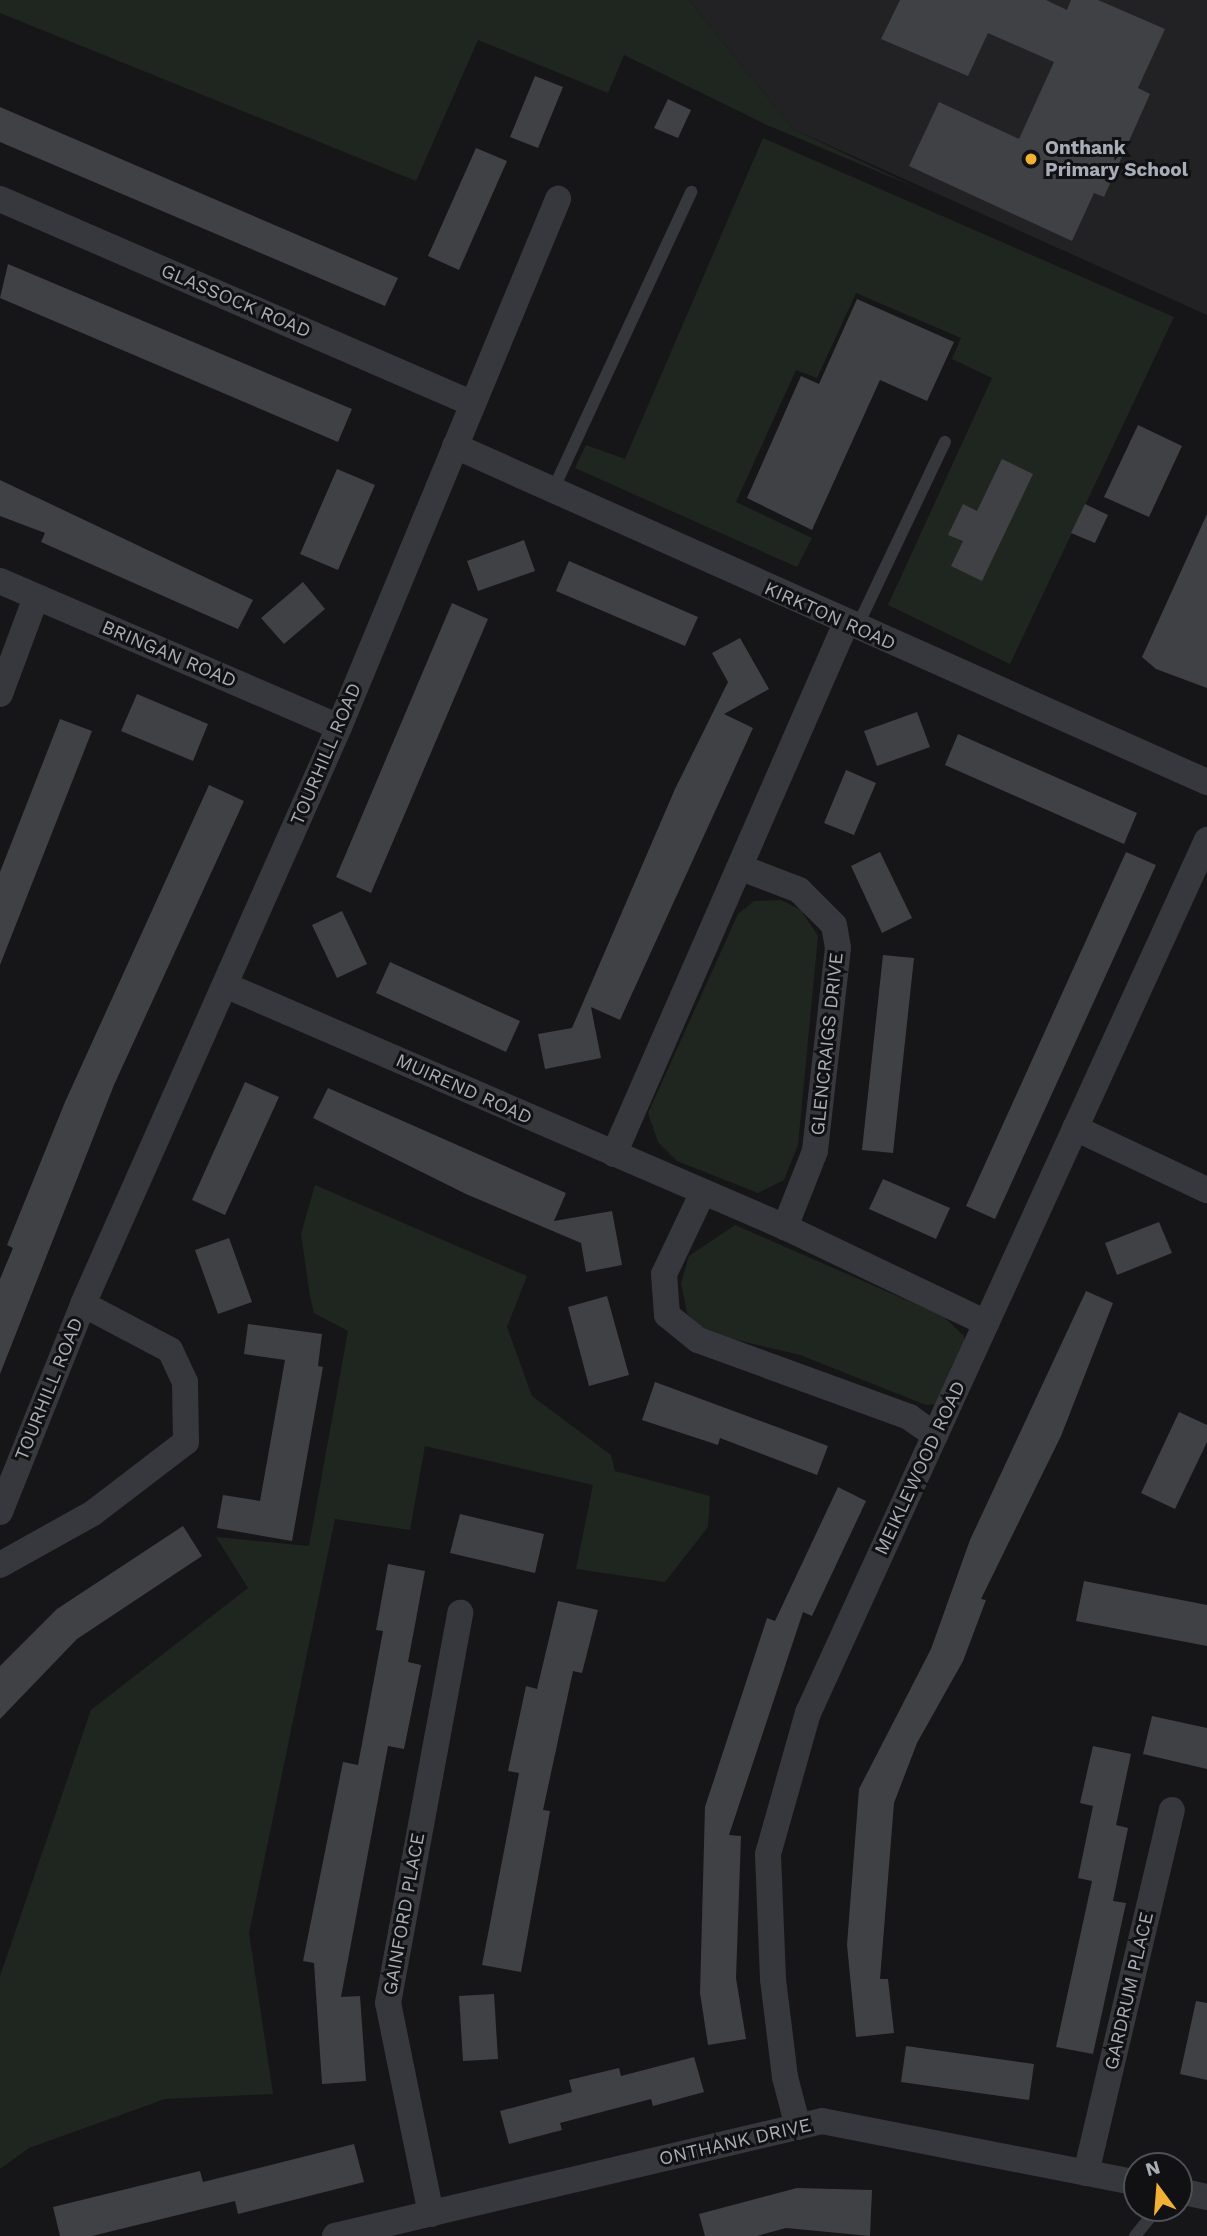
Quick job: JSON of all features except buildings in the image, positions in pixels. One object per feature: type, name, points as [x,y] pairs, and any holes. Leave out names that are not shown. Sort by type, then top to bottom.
[{"type":"street","name":"GLASSOCK ROAD","points":[[0,199],[471,403]]},
{"type":"street","name":"TOURHILL ROAD","points":[[0,1512],[83,1304],[339,727],[471,403],[558,199]]},
{"type":"street","name":"KIRKTON ROAD","points":[[455,446],[552,493],[1207,782]]},
{"type":"street","name":"BRINGAN ROAD","points":[[0,581],[339,727]]},
{"type":"street","points":[[0,694],[36,597]]},
{"type":"street","points":[[614,1154],[851,625]]},
{"type":"street","name":"MEIKLEWOOD ROAD","points":[[798,2127],[785,2077],[773,1979],[768,1854],[807,1713],[1207,840]]},
{"type":"street","name":"GLENCRAIGS DRIVE","points":[[742,868],[799,890],[834,925],[838,947],[816,1151],[785,1227]]},
{"type":"street","name":"MUIREND ROAD","points":[[225,985],[785,1227],[986,1323]]},
{"type":"street","points":[[1076,1128],[1207,1190]]},
{"type":"street","points":[[703,1192],[664,1274],[667,1315],[698,1340],[909,1417],[935,1435]]},
{"type":"street","name":"TOURHILL ROAD","points":[[0,1565],[93,1513],[186,1442],[185,1382],[170,1350],[83,1304]]},
{"type":"street","name":"GAINFORD PLACE","points":[[430,2214],[388,2003],[460,1613]]},
{"type":"street","name":"GARDRUM PLACE","points":[[1086,2173],[1172,1810]]},
{"type":"street","name":"ONTHANK DRIVE","points":[[335,2236],[822,2121],[1123,2180]]},
{"type":"lane","points":[[552,493],[691,192]]},
{"type":"lane","points":[[851,625],[945,442]]},
{"type":"lane","points":[[1135,2236],[1146,2222]]},
{"type":"shaded area","points":[[0,0],[689,0],[793,129],[917,188],[767,125],[624,55],[608,93],[478,40],[416,181],[0,13]]},
{"type":"shaded area","name":"Onthank Primary School","points":[[689,0],[1207,0],[1207,315],[793,129]]},
{"type":"shaded area","points":[[763,138],[1174,317],[1010,664],[888,605],[992,378],[952,359],[961,338],[856,293],[817,378],[796,370],[736,502],[812,538],[797,567],[575,468],[586,445],[625,459]]},
{"type":"shaded area","points":[[781,900],[801,910],[818,936],[798,1145],[784,1180],[758,1193],[677,1161],[658,1142],[648,1113],[738,914],[754,901]]},
{"type":"shaded area","points":[[315,1185],[527,1276],[507,1327],[532,1396],[611,1455],[615,1471],[710,1496],[708,1527],[665,1582],[576,1569],[593,1485],[425,1446],[410,1530],[335,1519],[249,1933],[273,2094],[165,2099],[29,2148],[0,2169],[0,1976],[91,1710],[248,1588],[216,1537],[309,1546],[348,1331],[314,1313],[310,1296],[301,1234]]},
{"type":"shaded area","points":[[735,1225],[943,1316],[964,1336],[965,1356],[939,1404],[926,1405],[800,1355],[703,1332],[687,1313],[681,1283],[689,1256]]},
{"type":"place","name":"Onthank Primary School","points":[[1031,159]]}]
